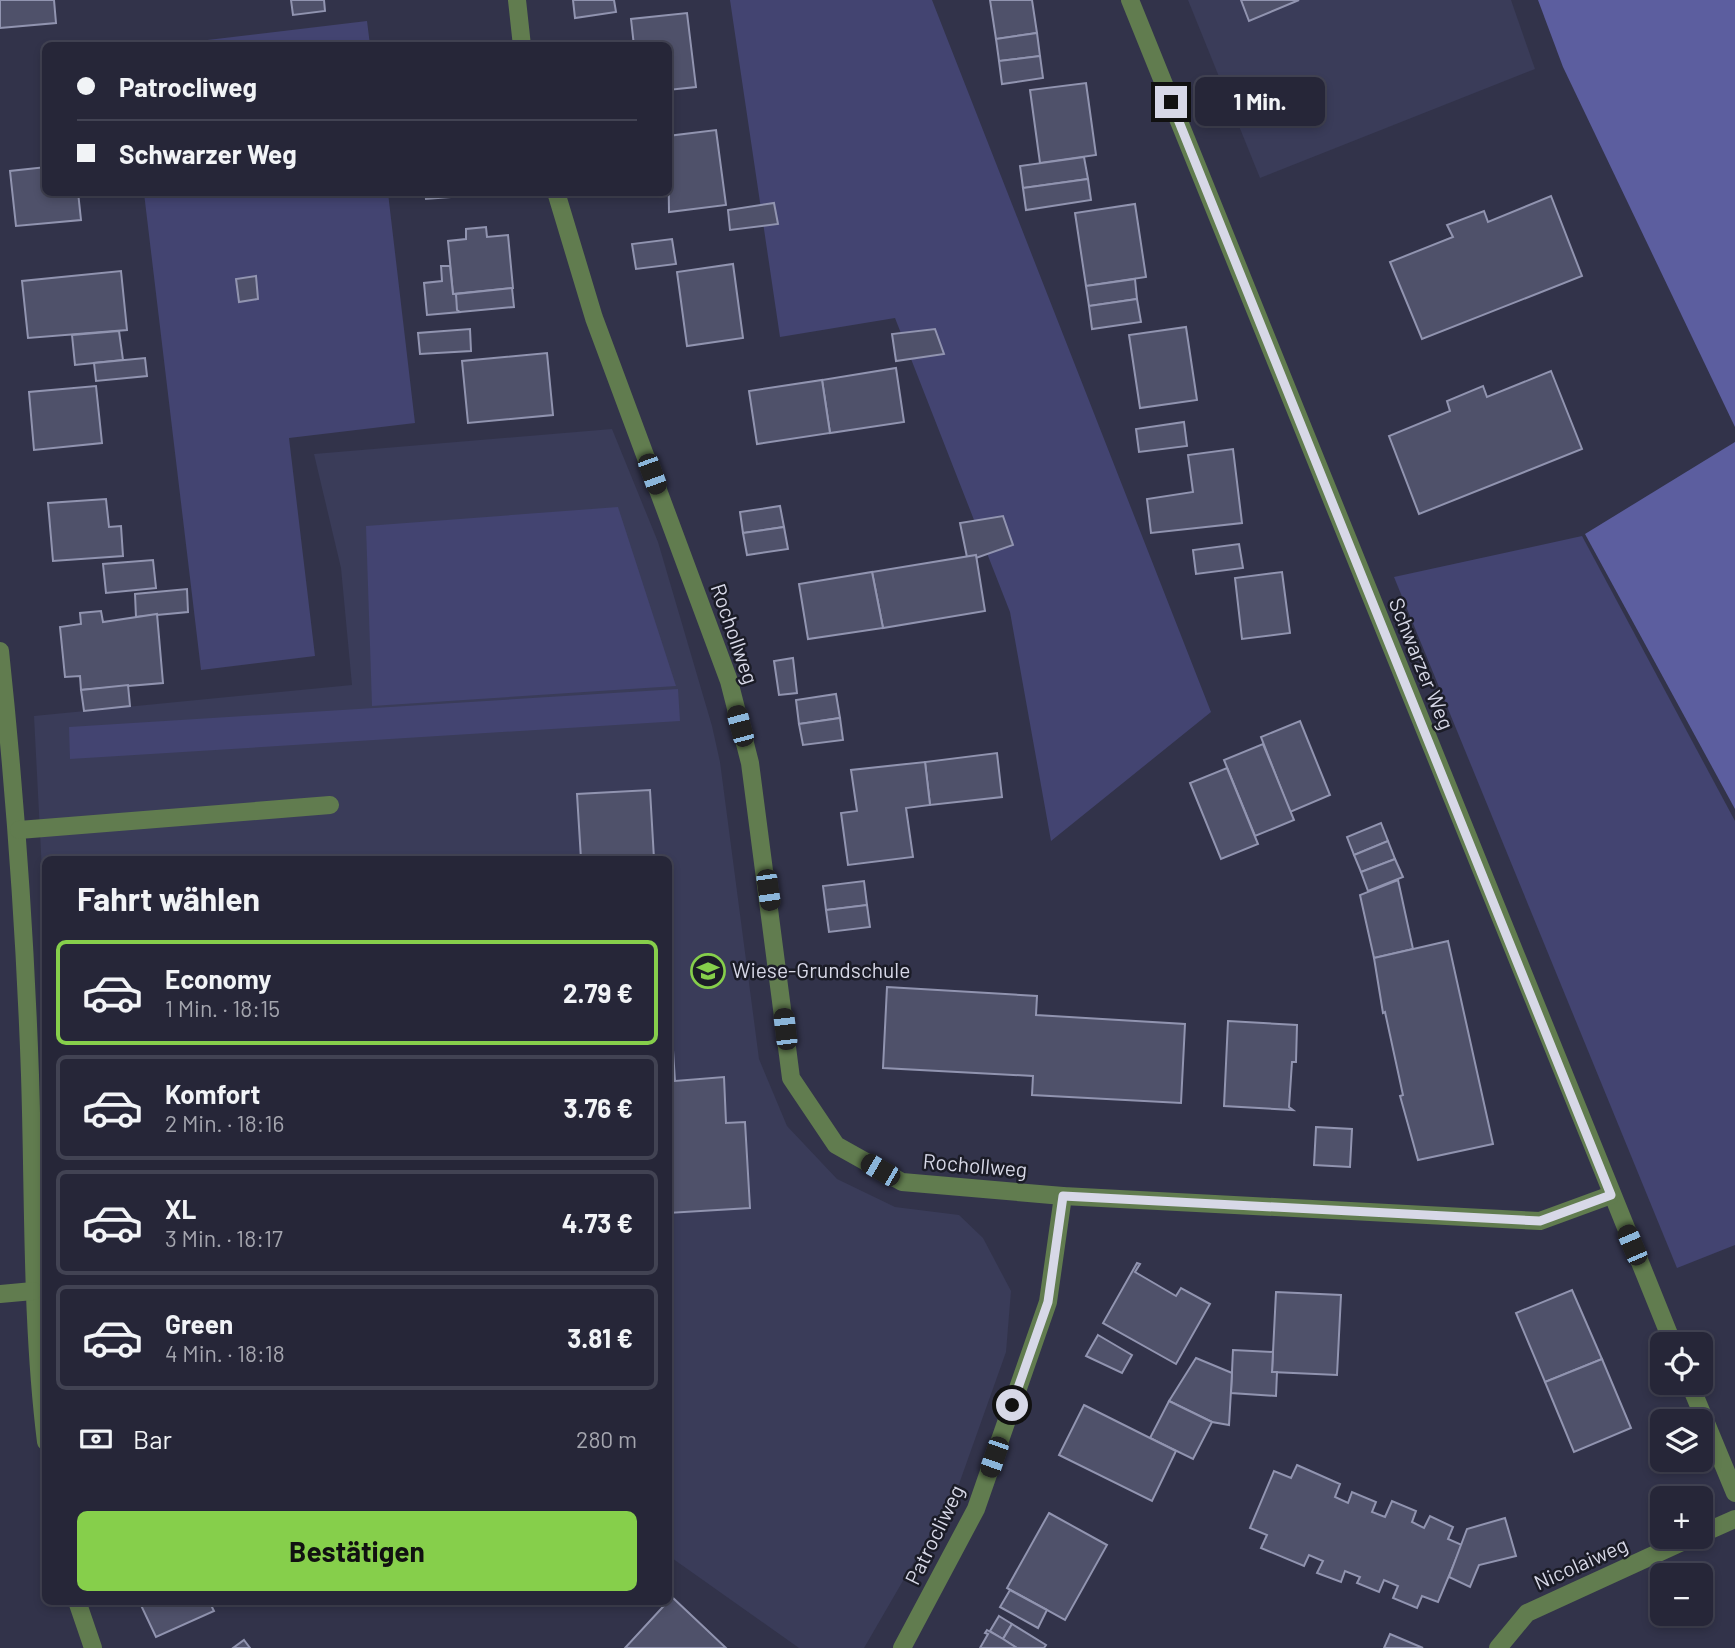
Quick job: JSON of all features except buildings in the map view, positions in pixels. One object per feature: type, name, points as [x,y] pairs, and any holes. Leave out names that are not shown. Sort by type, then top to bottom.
[{"type":"street","points":[[516,0],[522,42]]},
{"type":"street","name":"Schwarzer Weg","points":[[1130,0],[1668,1332]]},
{"type":"street","name":"Rochollweg","points":[[557,196],[594,318],[729,681],[750,763],[791,1078],[836,1144],[902,1182],[1063,1196],[1540,1221],[1611,1195]]},
{"type":"street","points":[[0,651],[19,830],[30,1076],[33,1291],[42,1396]]},
{"type":"street","points":[[19,830],[330,805]]},
{"type":"street","name":"Patrocliweg","points":[[902,1648],[976,1509],[1048,1302],[1063,1196]]},
{"type":"street","points":[[0,1294],[33,1291]]},
{"type":"street","points":[[1694,1395],[1735,1493]]},
{"type":"street","points":[[1713,1529],[1735,1519]]},
{"type":"street","name":"Nicolaiweg","points":[[1498,1648],[1527,1613],[1667,1549]]},
{"type":"street","points":[[78,1605],[93,1648]]},
{"type":"shaded area","points":[[730,0],[932,0],[1211,712],[1051,841],[1010,612],[895,318],[780,337]]},
{"type":"shaded area","points":[[1188,0],[1511,0],[1535,69],[1260,178]]},
{"type":"shaded area","points":[[1538,0],[1735,0],[1735,427],[1563,67]]},
{"type":"shaded area","points":[[367,21],[370,42],[190,42]]},
{"type":"shaded area","points":[[144,196],[388,196],[415,423],[289,438],[315,656],[201,670]]},
{"type":"shaded area","name":"Wiese-Grundschule","points":[[612,429],[658,542],[712,726],[720,762],[759,1059],[787,1126],[837,1179],[895,1207],[959,1215],[983,1238],[1011,1291],[1006,1352],[959,1484],[864,1648],[799,1648],[672,1558],[672,856],[42,856],[42,871],[34,716],[352,685],[341,568],[314,454]]},
{"type":"shaded area","points":[[1735,442],[1735,809],[1585,534]]},
{"type":"shaded area","points":[[618,507],[676,686],[372,706],[366,526]]},
{"type":"shaded area","points":[[1582,536],[1735,821],[1735,1245],[1677,1268],[1394,577]]},
{"type":"shaded area","points":[[678,689],[680,721],[70,759],[69,727]]},
{"type":"place","name":"Wiese-Grundschule","points":[[708,971]]},
{"type":"route","points":[[1012,1405],[1048,1302],[1063,1196],[1540,1221],[1611,1195],[1171,102]]}]
